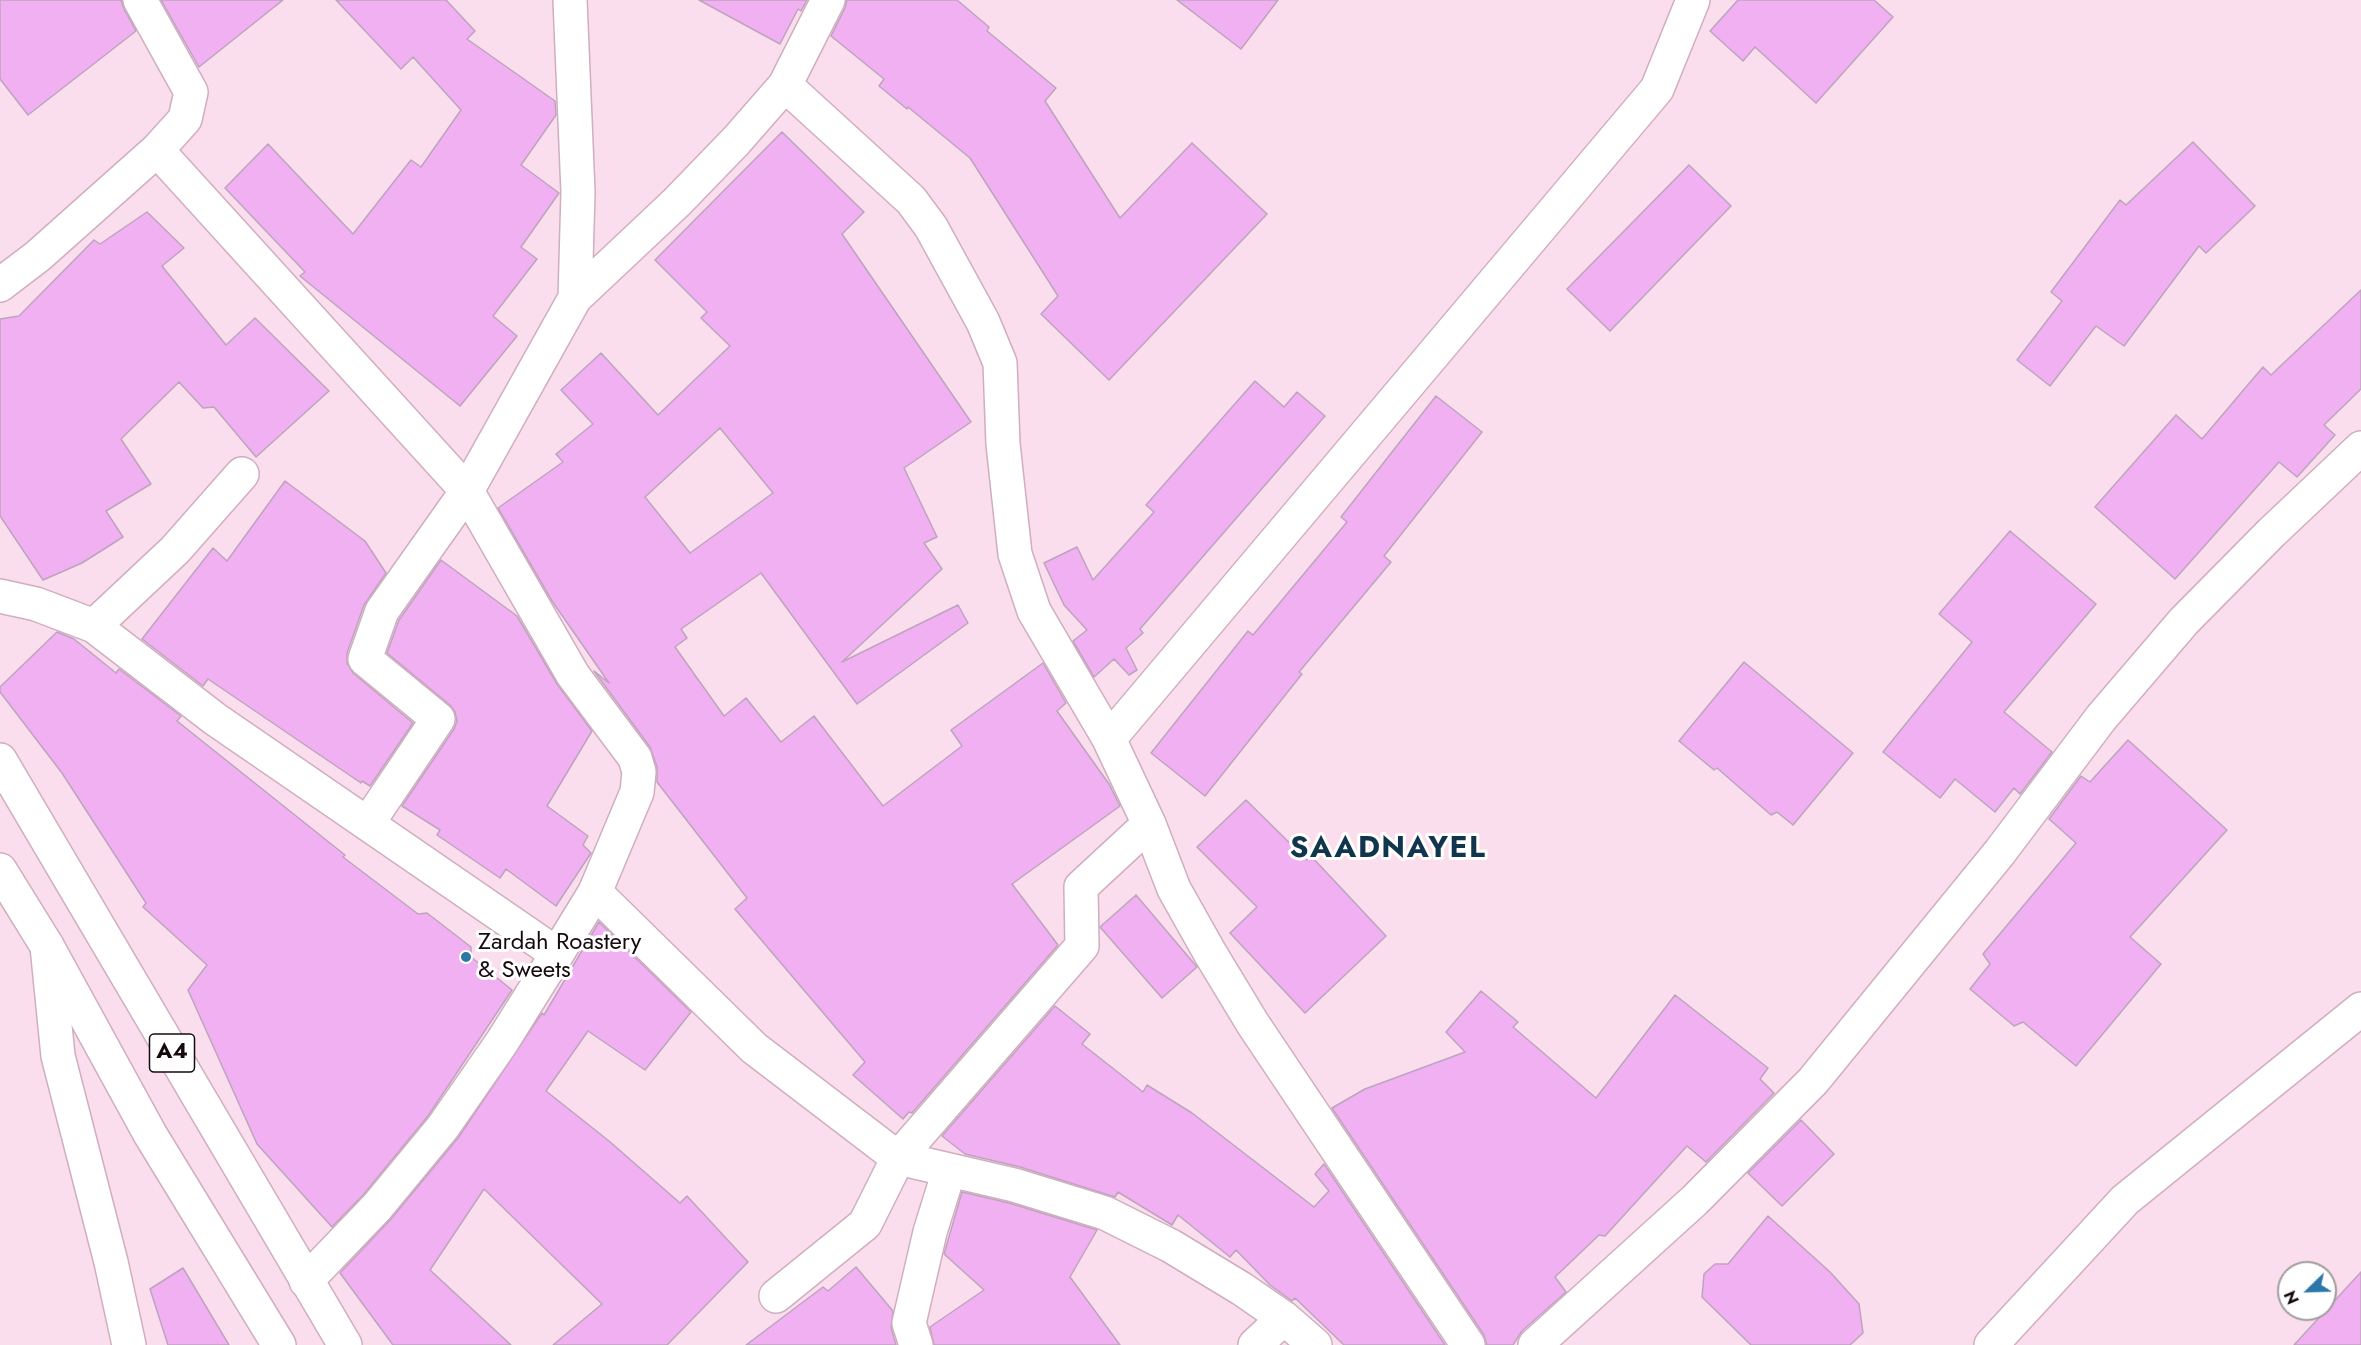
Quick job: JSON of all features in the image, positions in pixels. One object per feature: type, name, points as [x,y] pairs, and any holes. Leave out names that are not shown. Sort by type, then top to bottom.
[{"type":"main road","points":[[0,285],[38,256],[157,150],[185,119],[191,92],[140,0]]},
{"type":"main road","points":[[570,0],[578,192],[575,298]]},
{"type":"main road","points":[[368,824],[438,719],[365,659],[382,611],[467,491],[575,298],[692,186],[736,141],[785,85],[828,0]]},
{"type":"main road","points":[[1109,739],[1658,89],[1693,0]]},
{"type":"main road","points":[[785,85],[912,200],[931,227],[983,322],[1000,363],[1003,444],[1015,554],[1034,611],[1109,739],[1149,824],[1174,889],[1253,1024],[1468,1345]]},
{"type":"main road","points":[[157,150],[467,491],[573,675],[635,758],[639,772],[637,792],[595,892],[501,1042],[443,1127],[377,1207],[306,1281]]},
{"type":"main road","points":[[1535,1345],[1695,1200],[1813,1081],[2000,852],[2101,718],[2184,621],[2361,448]]},
{"type":"main road","points":[[94,626],[175,550],[242,474]]},
{"type":"main road","points":[[0,596],[36,604],[94,626],[215,719],[557,954]]},
{"type":"main road","name":"A4","points":[[0,760],[345,1345]]},
{"type":"main road","points":[[776,1296],[865,1224],[898,1158],[1082,946],[1081,887],[1149,824]]},
{"type":"main road","name":"A4","points":[[0,870],[47,946],[150,1134],[279,1345]]},
{"type":"main road","points":[[595,892],[754,1048],[898,1158],[1014,1185],[1105,1213],[1171,1246],[1242,1289],[1284,1318],[1315,1345]]},
{"type":"main road","points":[[47,946],[58,1056],[111,1262],[129,1345]]},
{"type":"main road","points":[[1991,1345],[2125,1200],[2361,1009]]},
{"type":"main road","points":[[916,1345],[909,1323],[930,1232],[949,1171]]},
{"type":"main road","points":[[1255,1345],[1284,1318]]},
{"type":"building","points":[[0,0],[121,0],[136,31],[28,115],[0,79]]},
{"type":"building","points":[[161,0],[283,0],[199,67]]},
{"type":"building","points":[[336,0],[446,0],[475,31],[467,39],[555,101],[556,115],[521,165],[559,193],[521,247],[537,259],[493,316],[517,336],[460,406],[300,276],[305,272],[225,188],[268,144],[353,234],[411,160],[421,167],[461,110],[413,57],[401,69]]},
{"type":"building","points":[[699,0],[807,0],[801,11],[798,9],[780,44]]},
{"type":"building","points":[[847,0],[957,0],[989,27],[987,31],[1056,88],[1045,101],[1120,218],[1192,143],[1267,214],[1109,380],[1041,314],[1058,296],[970,158],[879,86],[884,79],[831,36]]},
{"type":"building","points":[[1177,0],[1278,0],[1241,49]]},
{"type":"building","points":[[1738,0],[1874,0],[1893,17],[1816,103],[1755,47],[1743,61],[1710,31]]},
{"type":"building","points":[[782,132],[864,212],[842,234],[971,422],[904,468],[937,537],[924,543],[942,569],[842,662],[958,605],[968,623],[857,704],[761,573],[681,629],[687,638],[675,647],[724,716],[746,698],[781,742],[814,716],[883,806],[962,746],[951,730],[1043,663],[1066,703],[1057,711],[1109,784],[1120,806],[1012,884],[1058,945],[912,1113],[909,1112],[903,1119],[853,1075],[865,1062],[735,909],[747,898],[657,782],[657,767],[650,747],[594,671],[609,683],[552,601],[498,508],[563,462],[556,454],[593,424],[561,390],[601,353],[658,415],[730,346],[701,318],[707,312],[655,260]],"holes":[[[720,428],[773,493],[690,553],[645,497]]]},
{"type":"building","points":[[2193,142],[2255,206],[2206,253],[2199,246],[2124,346],[2096,326],[2050,386],[2017,360],[2062,301],[2051,292],[2120,200],[2126,205]]},
{"type":"building","points":[[1689,165],[1731,206],[1610,331],[1567,289]]},
{"type":"building","points":[[147,212],[184,248],[162,266],[226,345],[255,318],[329,391],[256,457],[214,407],[203,408],[179,382],[121,439],[151,484],[106,511],[123,537],[82,563],[43,580],[0,516],[0,319],[19,316],[94,240],[100,244]]},
{"type":"building","points":[[2361,290],[2361,389],[2324,425],[2335,435],[2297,477],[2279,462],[2175,579],[2095,507],[2176,415],[2202,439],[2263,367],[2271,375]]},
{"type":"building","points":[[1255,381],[1284,407],[1297,392],[1325,416],[1140,629],[1143,633],[1126,648],[1137,670],[1129,675],[1114,659],[1094,677],[1073,641],[1087,630],[1064,605],[1044,563],[1077,547],[1093,580],[1154,512],[1146,505]]},
{"type":"building","points":[[1436,396],[1482,432],[1384,556],[1391,562],[1299,672],[1302,674],[1205,796],[1151,753],[1248,631],[1253,635],[1347,522],[1341,517]]},
{"type":"building","points":[[285,481],[365,541],[386,573],[364,605],[347,653],[347,663],[353,673],[413,723],[370,786],[362,781],[361,783],[208,679],[203,686],[142,639],[213,548],[227,561]]},
{"type":"building","points":[[2010,531],[2096,604],[2004,712],[2052,752],[2020,794],[2014,788],[1995,812],[1955,779],[1940,798],[1883,752],[1972,642],[1939,614]]},
{"type":"building","points":[[441,560],[517,616],[557,684],[592,731],[547,806],[588,836],[583,845],[591,853],[556,906],[506,869],[500,878],[437,835],[440,830],[402,806],[454,729],[457,721],[450,705],[387,653],[399,620]]},
{"type":"building","points":[[57,632],[74,639],[116,673],[119,669],[181,716],[177,721],[345,855],[343,857],[418,914],[427,913],[471,947],[471,957],[512,990],[428,1116],[363,1195],[332,1227],[257,1144],[188,990],[207,965],[143,907],[146,903],[62,773],[0,692],[0,687]]},
{"type":"building","points":[[1744,662],[1853,753],[1793,825],[1777,812],[1771,815],[1717,768],[1714,770],[1679,741]]},
{"type":"building","points":[[2128,740],[2227,830],[2130,937],[2161,964],[2076,1066],[2023,1022],[2014,1026],[1970,989],[1990,964],[1983,954],[2076,843],[2049,819],[2081,776],[2090,782]]},
{"type":"building","points":[[1246,800],[1307,860],[1311,856],[1386,936],[1305,1013],[1230,933],[1257,907],[1197,847]]},
{"type":"building","points":[[1136,895],[1197,967],[1162,998],[1100,927]]},
{"type":"building","points":[[599,922],[691,1012],[645,1070],[588,1031],[546,1091],[609,1141],[680,1203],[687,1196],[748,1262],[667,1345],[553,1345],[602,1304],[484,1189],[430,1270],[511,1345],[393,1345],[340,1273],[391,1219],[458,1138],[542,1013],[544,1015]]},
{"type":"building","points":[[1481,991],[1518,1022],[1513,1027],[1596,1098],[1675,995],[1768,1068],[1760,1079],[1774,1093],[1706,1162],[1687,1146],[1605,1236],[1599,1235],[1555,1277],[1566,1292],[1522,1331],[1513,1345],[1487,1345],[1484,1335],[1332,1108],[1365,1089],[1465,1052],[1446,1032]]},
{"type":"building","points":[[1055,1006],[1090,1034],[1082,1044],[1143,1092],[1147,1085],[1192,1113],[1314,1207],[1329,1191],[1315,1174],[1324,1164],[1445,1345],[1344,1345],[1295,1298],[1292,1301],[1270,1285],[1236,1250],[1230,1257],[1178,1215],[1172,1225],[1118,1192],[1115,1197],[1020,1167],[965,1154],[942,1136]]},
{"type":"building","points":[[1801,1120],[1834,1154],[1782,1206],[1748,1173]]},
{"type":"building","points":[[962,1192],[1009,1203],[1097,1230],[1070,1277],[1120,1345],[934,1345],[930,1327],[984,1290],[944,1254]]},
{"type":"building","points":[[1768,1216],[1830,1272],[1859,1304],[1863,1333],[1850,1345],[1751,1345],[1702,1297],[1704,1274],[1715,1264],[1728,1264]]},
{"type":"building","points":[[856,1267],[893,1311],[891,1328],[896,1345],[746,1345],[823,1287],[828,1291]]},
{"type":"building","points":[[183,1268],[229,1345],[168,1345],[150,1289]]},
{"type":"building","points":[[2361,1272],[2361,1345],[2294,1345],[2316,1321],[2337,1321],[2337,1298]]},
{"type":"place","name":"Zardah Roastery & Sweets","points":[[466,957]]},
{"type":"district","name":"SAADNAYEL","points":[[1388,850]]}]
